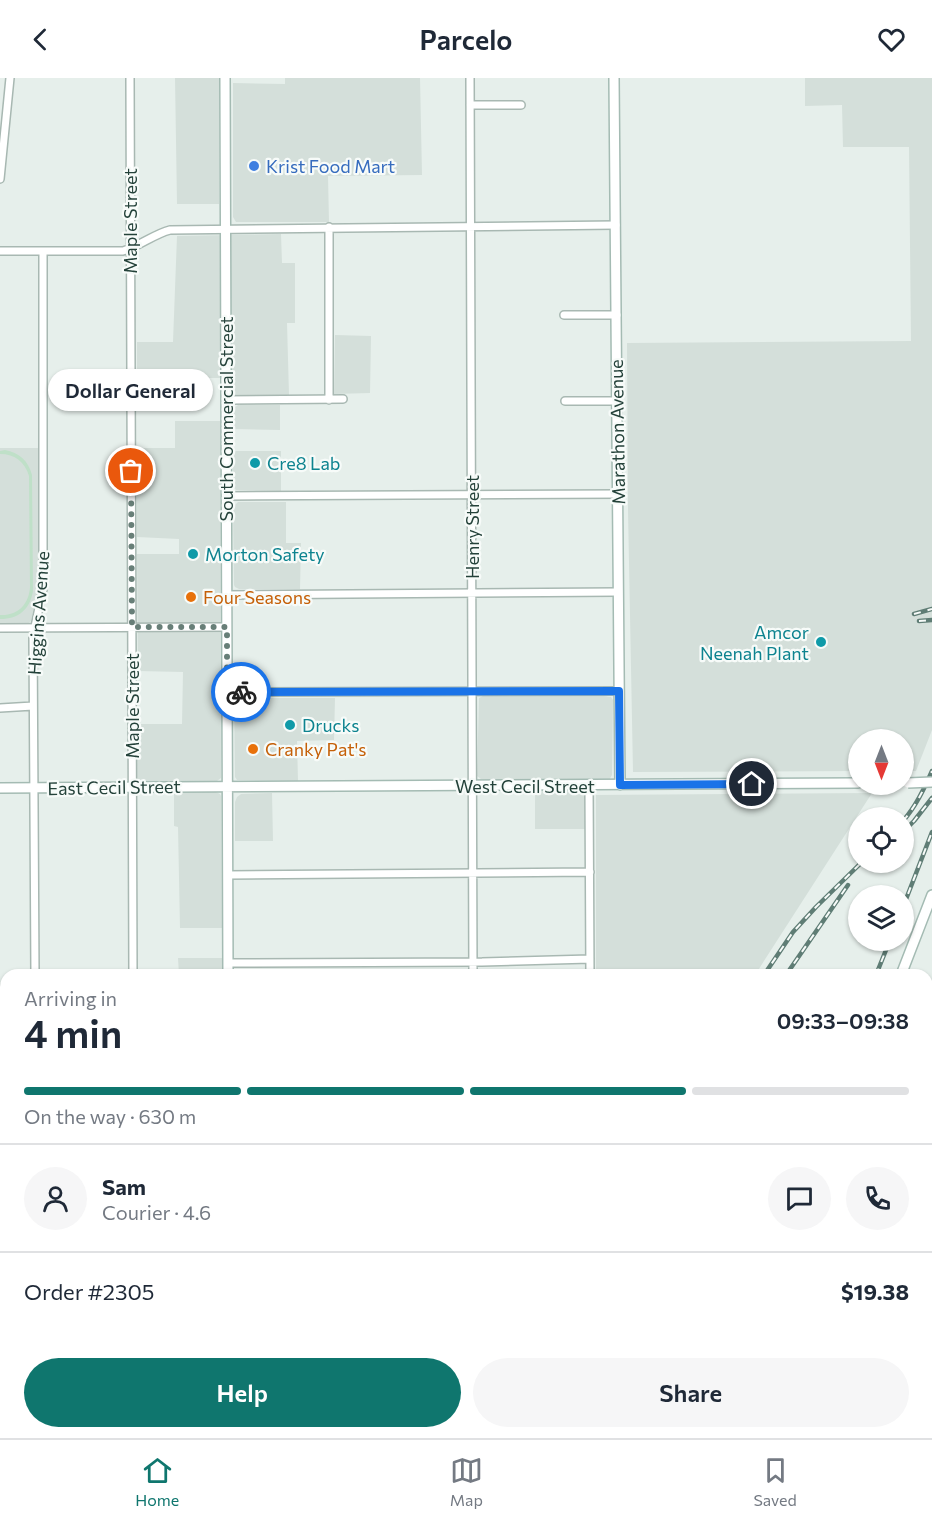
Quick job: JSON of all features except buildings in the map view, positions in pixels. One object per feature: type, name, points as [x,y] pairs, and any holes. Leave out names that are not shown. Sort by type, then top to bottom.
[{"type":"main road","name":"South Commercial Street","points":[[225,78],[228,969]]},
{"type":"main road","name":"Marathon Avenue","points":[[614,78],[620,785]]},
{"type":"main road","points":[[914,783],[932,782]]},
{"type":"main road","name":"West Cecil Street","points":[[227,786],[848,783]]},
{"type":"main road","name":"East Cecil Street","points":[[0,788],[227,786]]},
{"type":"main road","points":[[904,969],[927,920],[932,895]]},
{"type":"street","points":[[0,179],[2,140],[10,78]]},
{"type":"street","name":"Maple Street","points":[[130,78],[133,969]]},
{"type":"street","name":"Henry Street","points":[[470,78],[473,969]]},
{"type":"street","points":[[470,105],[521,105]]},
{"type":"street","points":[[0,251],[123,251],[170,230],[616,225]]},
{"type":"street","points":[[329,227],[329,400]]},
{"type":"street","name":"Higgins Avenue","points":[[35,969],[33,706],[34,628],[44,576],[43,251]]},
{"type":"street","points":[[564,315],[617,315]]},
{"type":"street","points":[[226,400],[343,399]]},
{"type":"street","points":[[565,401],[617,401]]},
{"type":"street","points":[[226,496],[619,494]]},
{"type":"street","points":[[227,594],[618,592]]},
{"type":"street","points":[[0,628],[227,627]]},
{"type":"street","points":[[227,692],[619,691]]},
{"type":"street","points":[[0,708],[33,706]]},
{"type":"street","points":[[589,785],[590,969]]},
{"type":"street","points":[[228,875],[590,872]]},
{"type":"street","points":[[228,963],[590,959]]},
{"type":"shaded area","points":[[175,78],[219,78],[219,204],[177,204]]},
{"type":"shaded area","points":[[285,78],[420,78],[422,175],[328,176],[329,222],[236,222],[233,217],[233,83],[285,84]]},
{"type":"shaded area","points":[[805,78],[932,78],[932,730],[916,771],[914,771],[914,729],[848,729],[848,771],[633,772],[627,343],[911,341],[909,147],[843,147],[842,105],[805,106]]},
{"type":"shaded area","points":[[281,234],[282,263],[295,263],[295,323],[287,323],[289,395],[235,395],[233,378],[137,378],[137,342],[173,342],[177,236]]},
{"type":"shaded area","points":[[335,335],[371,336],[370,393],[334,394]]},
{"type":"shaded area","points":[[238,405],[280,405],[280,430],[234,429],[234,408]]},
{"type":"shaded area","points":[[175,421],[220,421],[221,778],[217,781],[142,782],[137,779],[137,724],[182,724],[183,672],[138,671],[137,554],[179,554],[179,539],[137,537],[137,448],[175,448]]},
{"type":"shaded area","points":[[0,448],[38,448],[39,585],[31,621],[28,624],[0,624]]},
{"type":"shaded area","points":[[233,451],[281,451],[281,491],[236,490],[233,486]]},
{"type":"shaded area","points":[[238,502],[286,502],[286,543],[301,543],[300,589],[239,589],[235,587],[233,507]]},
{"type":"shaded area","points":[[483,696],[611,697],[613,700],[612,775],[609,780],[584,781],[585,829],[535,829],[535,779],[481,779],[477,776],[479,698]]},
{"type":"shaded area","points":[[236,698],[335,698],[334,740],[297,741],[298,781],[237,780],[235,777],[234,701]]},
{"type":"shaded area","points":[[174,792],[216,792],[221,796],[222,928],[180,928],[178,827],[174,826]]},
{"type":"shaded area","points":[[272,793],[273,841],[235,841],[237,797],[241,794]]},
{"type":"shaded area","points":[[848,793],[848,795],[871,795],[863,807],[848,807],[848,830],[759,969],[596,969],[596,795]]},
{"type":"shaded area","points":[[178,958],[222,958],[222,969],[179,969]]},
{"type":"green space","points":[[5,450],[22,458],[32,475],[33,591],[29,603],[22,612],[7,619],[0,619],[0,615],[17,611],[25,604],[30,587],[29,476],[19,460],[10,455],[0,454],[0,451]]},
{"type":"railway","points":[[914,614],[932,609]]},
{"type":"railway","points":[[919,621],[932,620]]},
{"type":"railway","points":[[913,807],[932,771]]},
{"type":"railway","points":[[914,821],[932,798]]},
{"type":"railway","points":[[912,885],[932,832]]},
{"type":"railway","points":[[768,969],[793,932],[851,873]]},
{"type":"railway","points":[[790,969],[848,885]]},
{"type":"railway","points":[[878,969],[886,951]]},
{"type":"way so far","points":[[131,471],[132,627],[227,627],[227,692],[241,692]]},
{"type":"place","name":"Krist Food Mart","points":[[254,166]]},
{"type":"place","name":"Cre8 Lab","points":[[255,463]]},
{"type":"place","name":"Dollar General","points":[[131,471]]},
{"type":"place","name":"Morton Safety","points":[[193,554]]},
{"type":"place","name":"Four Seasons","points":[[191,597]]},
{"type":"place","name":"Amcor Neenah Plant","points":[[821,642]]},
{"type":"place","name":"Drucks","points":[[290,725]]},
{"type":"place","name":"Cranky Pat's","points":[[253,749]]},
{"type":"route","points":[[241,692],[619,691],[620,785],[752,784]]}]
